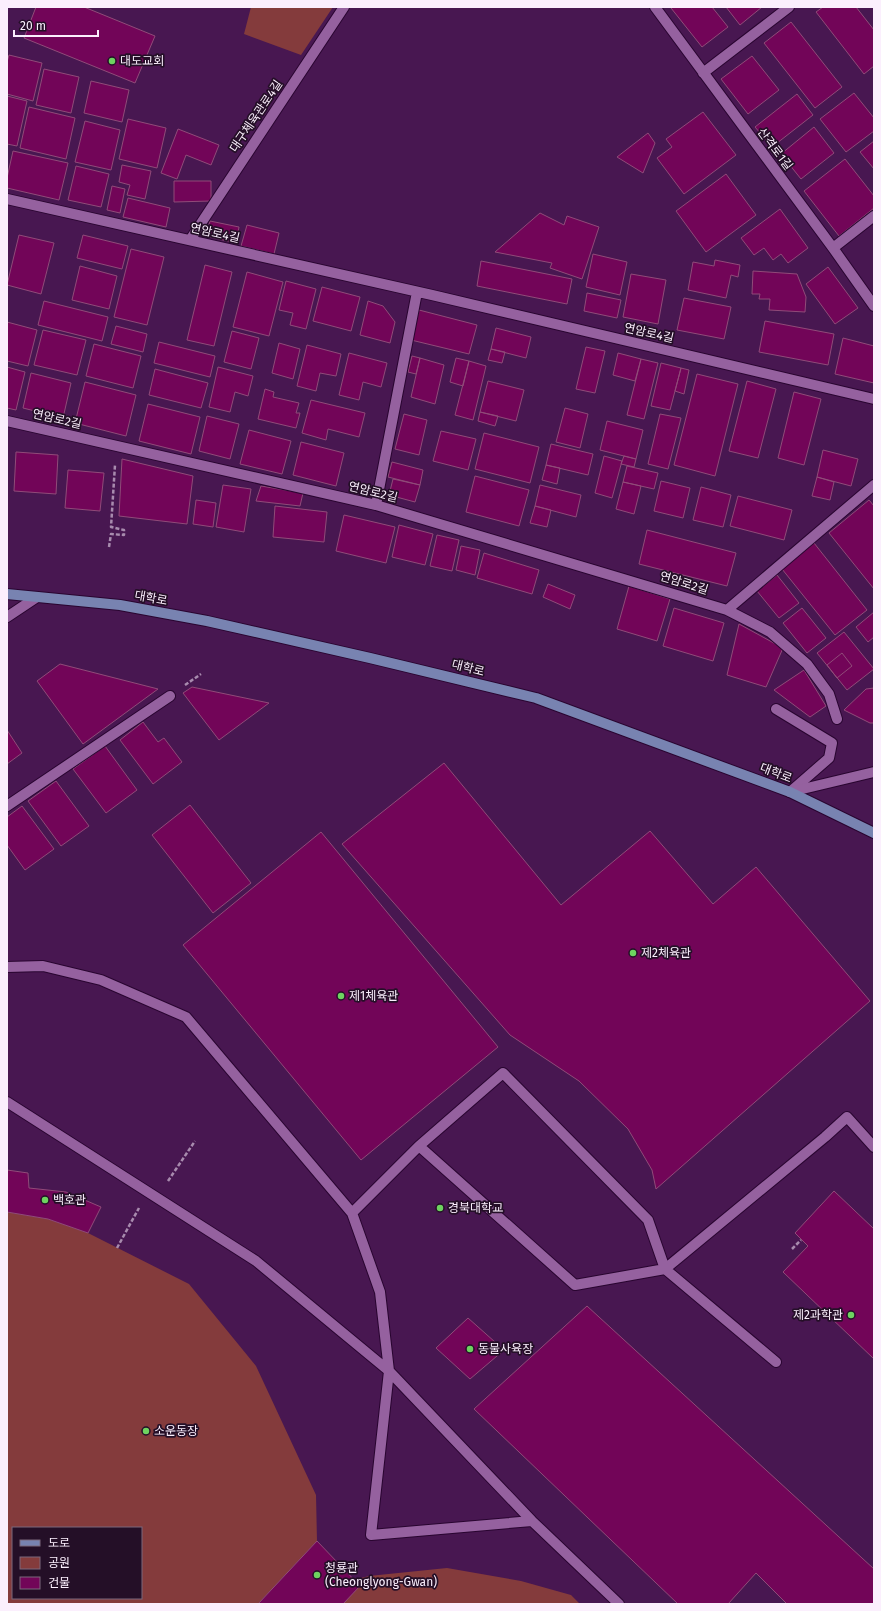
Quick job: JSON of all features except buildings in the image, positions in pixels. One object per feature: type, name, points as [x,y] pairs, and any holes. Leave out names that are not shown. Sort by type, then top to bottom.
[{"type":"main road","name":"대학로","points":[[7,594],[120,605],[207,621],[536,698],[790,792],[874,833]]},
{"type":"street","name":"대구체육관로4길","points":[[190,240],[344,7]]},
{"type":"street","name":"산격로1길","points":[[655,7],[874,306]]},
{"type":"street","points":[[703,73],[789,7]]},
{"type":"street","name":"연암로4길","points":[[7,199],[417,292],[874,399]]},
{"type":"street","points":[[833,248],[874,216]]},
{"type":"street","points":[[376,505],[417,292]]},
{"type":"street","name":"연암로2길","points":[[7,421],[376,505],[727,610],[770,632],[807,664],[829,694],[837,719]]},
{"type":"street","points":[[727,610],[874,485]]},
{"type":"street","points":[[7,617],[37,597]]},
{"type":"street","points":[[7,806],[170,696]]},
{"type":"street","points":[[776,709],[832,743],[829,758],[790,792]]},
{"type":"street","points":[[790,792],[874,772]]},
{"type":"street","points":[[7,967],[43,966],[101,980],[186,1017],[352,1213],[380,1292],[389,1371],[371,1535],[532,1521]]},
{"type":"street","points":[[352,1213],[419,1146],[503,1073],[648,1220],[665,1269],[776,1362]]},
{"type":"street","points":[[7,1102],[256,1261],[389,1371],[532,1521],[619,1604]]},
{"type":"street","points":[[419,1146],[575,1285],[665,1269],[848,1117],[874,1146]]},
{"type":"path","points":[[109,547],[111,534],[124,535],[124,530],[111,527],[117,447]]},
{"type":"path","points":[[117,1248],[152,1195],[194,1142]]},
{"type":"path","points":[[792,1249],[801,1240]]},
{"type":"green space","points":[[251,7],[333,7],[301,55],[244,34]]},
{"type":"green space","name":"소운동장","points":[[7,1212],[48,1219],[88,1233],[189,1284],[256,1366],[316,1495],[317,1541],[258,1604],[7,1604]]},
{"type":"green space","points":[[447,1568],[521,1581],[571,1595],[580,1604],[310,1604],[325,1587],[369,1576]]},
{"type":"place","name":"대도교회","points":[[112,61]]},
{"type":"place","name":"제2체육관","points":[[633,953]]},
{"type":"place","name":"제1체육관","points":[[341,996]]},
{"type":"place","name":"백호관","points":[[45,1200]]},
{"type":"place","name":"경북대학교","points":[[440,1208]]},
{"type":"place","name":"제2과학관","points":[[851,1315]]},
{"type":"place","name":"동물사육장","points":[[470,1349]]},
{"type":"place","name":"소운동장","points":[[146,1431]]},
{"type":"place","name":"청룡관 (Cheonglyong-Gwan)","points":[[317,1575]]}]
